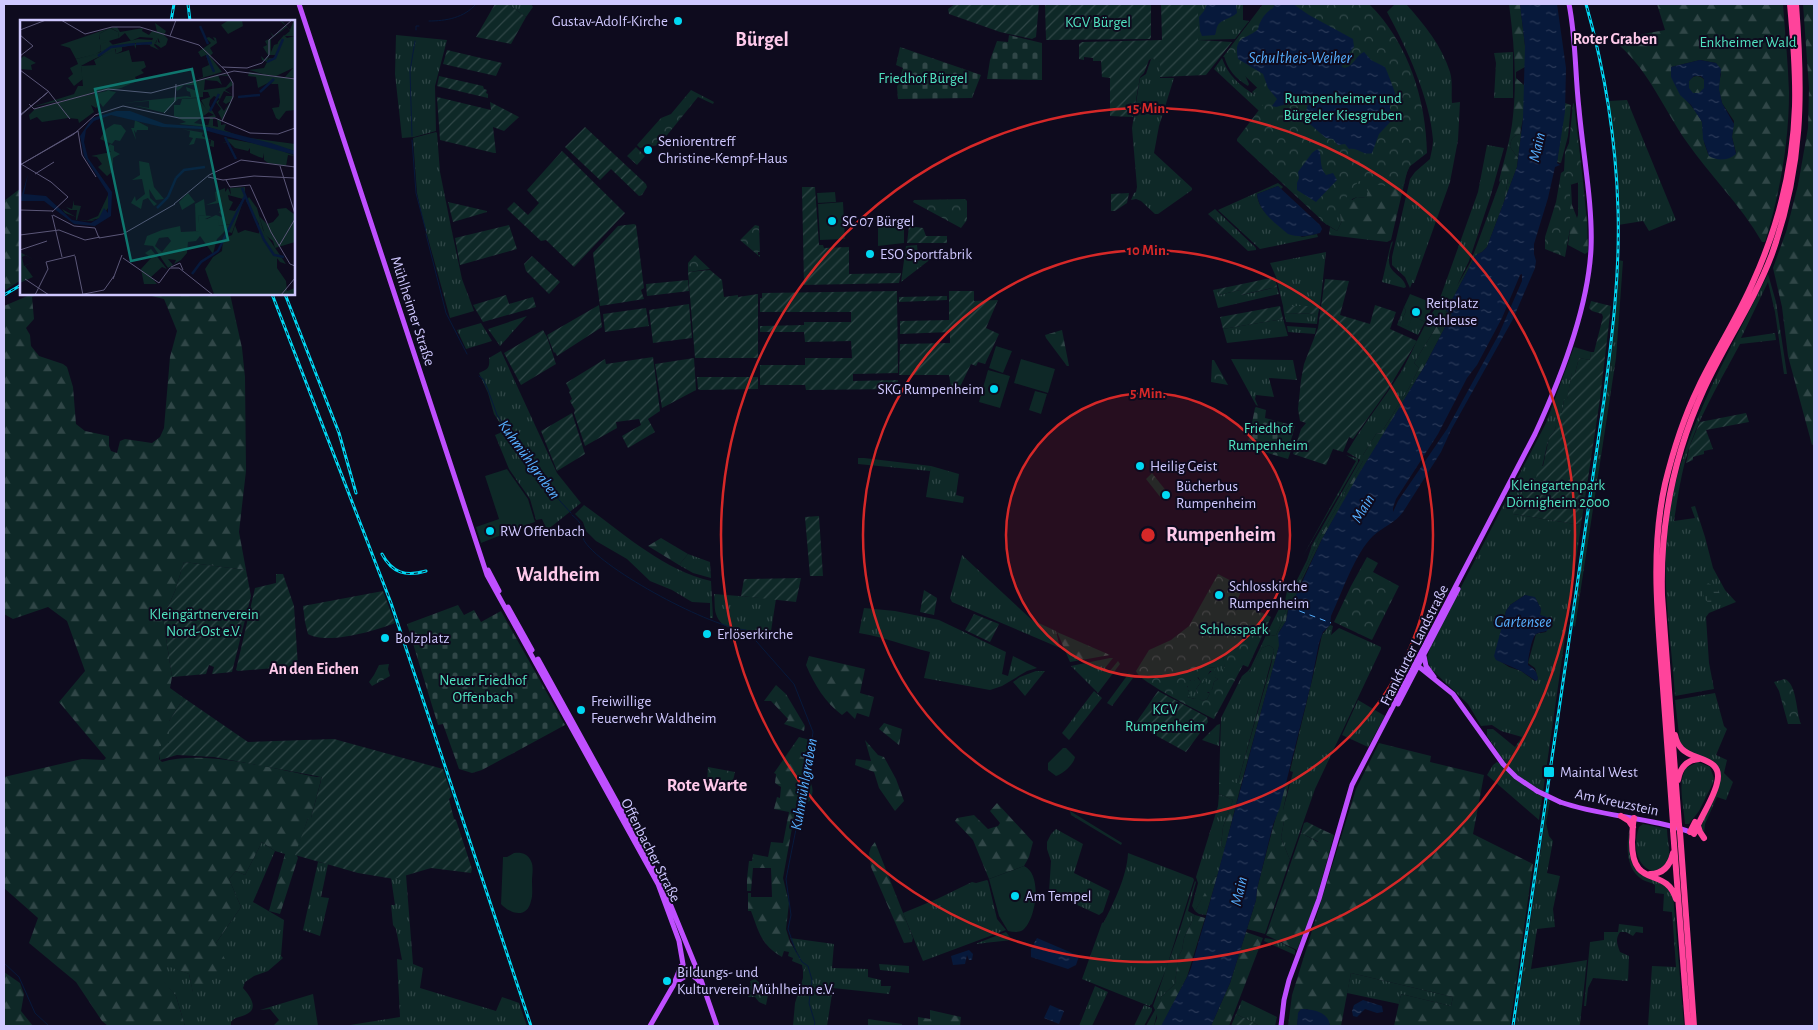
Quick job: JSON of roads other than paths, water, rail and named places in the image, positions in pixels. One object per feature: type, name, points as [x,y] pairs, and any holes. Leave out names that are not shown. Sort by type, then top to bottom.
[{"type":"highway","points":[[1694,1026],[1656,574],[1657,538],[1663,494],[1687,413],[1754,280],[1769,243],[1780,207],[1790,164],[1794,122],[1795,82],[1790,4]]},
{"type":"highway","points":[[1636,819],[1634,856],[1637,865],[1644,871],[1654,874],[1665,870],[1672,860],[1676,828],[1677,788],[1672,725],[1667,699],[1662,573],[1663,537],[1668,503],[1674,472],[1692,418],[1711,376],[1752,300],[1771,256],[1788,202],[1798,144],[1801,104],[1801,63],[1796,4]]},
{"type":"highway","points":[[1672,725],[1681,749],[1707,761],[1715,768],[1718,774],[1716,788],[1692,833]]},
{"type":"highway","points":[[1677,788],[1681,769],[1690,761],[1697,759],[1706,762],[1716,773],[1715,787],[1692,833]]},
{"type":"highway","points":[[1621,816],[1629,821],[1633,827]]},
{"type":"highway","points":[[1636,819],[1633,827],[1633,857],[1636,866],[1645,874],[1668,884],[1674,891],[1679,909]]},
{"type":"highway","points":[[1699,822],[1699,830],[1704,838]]},
{"type":"highway","points":[[1674,842],[1688,1026]]},
{"type":"main road","name":"Mühlheimer Straße","points":[[300,4],[312,44],[311,48],[322,72],[487,575],[540,672],[571,723]]},
{"type":"main road","points":[[1570,4],[1591,224],[1588,285]]},
{"type":"main road","points":[[1570,4],[1578,55],[1594,228],[1593,254],[1588,285]]},
{"type":"main road","name":"Frankfurter Landstraße","points":[[1282,1026],[1284,1000],[1289,980],[1319,899],[1350,791],[1417,665],[1545,413],[1578,321],[1588,285]]},
{"type":"main road","name":"Frankfurter Landstraße","points":[[1282,1026],[1292,981],[1321,899],[1354,789],[1548,413],[1581,320],[1588,285]]},
{"type":"main road","name":"Mühlheimer Straße","points":[[481,558],[571,723]]},
{"type":"main road","points":[[1412,678],[1427,673],[1424,655]]},
{"type":"main road","name":"Am Kreuzstein","points":[[1417,665],[1450,690],[1503,764],[1516,777],[1537,792],[1560,802],[1584,809],[1636,819],[1692,833]]},
{"type":"main road","name":"Offenbacher Straße","points":[[571,723],[662,884],[696,967],[717,1026]]},
{"type":"main road","name":"Offenbacher Straße","points":[[571,723],[662,893],[679,941],[684,970],[703,986]]},
{"type":"main road","points":[[650,1026],[673,986],[682,963],[691,956]]},
{"type":"main road","points":[[673,986],[680,979],[694,971],[696,967]]},
{"type":"water","points":[[1207,4],[1236,4],[1237,13],[1218,24],[1215,35],[1202,36],[1199,17]]},
{"type":"water","name":"Schultheis-Weiher","points":[[1275,4],[1293,4],[1353,39],[1354,47],[1342,62],[1342,67],[1348,67],[1364,52],[1371,60],[1385,67],[1395,93],[1394,100],[1390,105],[1393,119],[1379,134],[1372,153],[1349,149],[1345,144],[1338,145],[1333,139],[1326,138],[1304,119],[1308,104],[1307,100],[1276,107],[1272,106],[1277,99],[1268,88],[1263,74],[1238,59],[1237,46],[1239,42],[1258,29],[1260,22]]},
{"type":"water","name":"Main","points":[[1520,4],[1557,4],[1566,68],[1565,112],[1557,163],[1560,165],[1555,167],[1534,244],[1535,268],[1513,319],[1451,430],[1441,452],[1403,512],[1373,536],[1360,552],[1331,616],[1330,625],[1323,632],[1280,807],[1273,825],[1257,889],[1256,900],[1230,983],[1211,1026],[1161,1026],[1191,968],[1279,646],[1278,634],[1286,621],[1289,606],[1322,539],[1357,477],[1424,367],[1452,314],[1446,311],[1476,255],[1487,247],[1517,167],[1523,119],[1525,46]],"holes":[[[1522,274],[1522,281],[1499,334],[1447,429],[1398,501],[1393,512],[1396,499],[1438,434],[1467,378],[1477,365],[1502,318]]]},
{"type":"water","points":[[1700,60],[1716,63],[1721,69],[1719,89],[1722,103],[1734,124],[1732,137],[1736,154],[1722,160],[1709,156],[1703,139],[1702,122],[1691,105],[1680,95],[1671,77],[1671,67]],"holes":[[[1694,76],[1701,76],[1704,79],[1704,88],[1699,93],[1693,93],[1689,88],[1689,81]]]},
{"type":"water","points":[[1317,149],[1320,152],[1324,172],[1326,175],[1333,173],[1337,180],[1316,202],[1297,190],[1297,183],[1299,178],[1298,172]]},
{"type":"water","points":[[1278,186],[1320,225],[1322,229],[1320,233],[1304,236],[1288,234],[1268,217],[1258,200],[1257,194]]},
{"type":"water","name":"Gartensee","points":[[1525,595],[1535,597],[1541,609],[1540,615],[1547,617],[1550,621],[1547,631],[1535,635],[1532,641],[1528,665],[1536,672],[1538,679],[1536,681],[1521,671],[1496,660],[1494,656],[1506,611],[1510,605]]},
{"type":"water","points":[[1037,938],[1079,956],[1076,965],[1068,969],[1031,957],[1031,949]]},
{"type":"water","points":[[969,950],[973,954],[972,960],[969,960],[967,955],[965,964],[953,965],[951,956]]},
{"type":"water","points":[[1363,1000],[1382,1006],[1383,1012],[1377,1013],[1365,1009],[1357,1017],[1353,1016],[1354,1005]]},
{"type":"water","points":[[1050,1005],[1064,1011],[1059,1024],[1044,1018]]},
{"type":"water","points":[[1301,1009],[1324,1014],[1330,1026],[1297,1026],[1298,1013]]},
{"type":"waterway","name":"Kuhmühlgraben","points":[[429,21],[460,16],[476,4]]},
{"type":"waterway","name":"Kuhmühlgraben","points":[[416,30],[416,26],[419,26]]},
{"type":"waterway","name":"Kuhmühlgraben","points":[[412,136],[410,71],[415,41]]},
{"type":"waterway","name":"Kuhmühlgraben","points":[[412,140],[416,193],[426,231]]},
{"type":"waterway","name":"Kuhmühlgraben","points":[[426,234],[446,313],[467,354]]},
{"type":"waterway","name":"Kuhmühlgraben","points":[[479,376],[483,379],[497,415],[540,479],[571,513]]},
{"type":"waterway","name":"Kuhmühlgraben","points":[[572,515],[582,527],[585,542],[596,554],[614,568],[685,609],[730,627],[746,630]]},
{"type":"waterway","name":"Kuhmühlgraben","points":[[749,633],[794,684],[813,732],[807,774],[786,879],[791,915],[788,929],[796,952]]},
{"type":"waterway","name":"Kuhmühlgraben","points":[[797,953],[802,962],[808,966],[812,980],[809,1003],[815,1023],[814,1026]]},
{"type":"waterway","points":[[4,963],[19,977],[35,1013],[49,1026]]},
{"type":"railway","points":[[171,20],[174,4]]},
{"type":"railway","points":[[188,4],[190,20]]},
{"type":"railway","points":[[1513,1026],[1604,400],[1617,282],[1618,210],[1615,158],[1604,80],[1586,4]]},
{"type":"railway","points":[[4,295],[20,286]]},
{"type":"railway","points":[[272,295],[391,603],[531,1026]]},
{"type":"railway","points":[[285,295],[339,433],[356,493]]},
{"type":"railway","points":[[382,554],[390,566],[400,572],[412,574],[426,571]]},
{"type":"place","name":"Gustav-Adolf-Kirche","points":[[678,21]]},
{"type":"place","name":"Seniorentreff Christine-Kempf-Haus","points":[[648,150]]},
{"type":"place","name":"SC 07 Bürgel","points":[[832,221]]},
{"type":"place","name":"ESO Sportfabrik","points":[[870,254]]},
{"type":"place","name":"Reitplatz Schleuse","points":[[1416,312]]},
{"type":"place","name":"SKG Rumpenheim","points":[[994,389]]},
{"type":"place","name":"Heilig Geist","points":[[1140,466]]},
{"type":"place","name":"Bücherbus Rumpenheim","points":[[1166,495]]},
{"type":"place","name":"RW Offenbach","points":[[490,531]]},
{"type":"place","name":"Schlosskirche Rumpenheim","points":[[1219,595]]},
{"type":"place","name":"Erlöserkirche","points":[[707,634]]},
{"type":"place","name":"Bolzplatz","points":[[385,638]]},
{"type":"place","name":"Freiwillige Feuerwehr Waldheim","points":[[581,710]]},
{"type":"place","name":"Maintal West","points":[[1549,772]]},
{"type":"place","name":"Am Tempel","points":[[1015,896]]},
{"type":"place","name":"Bildungs- und Kulturverein Mühlheim e.V.","points":[[667,981]]},
{"type":"district","name":"Roter Graben","points":[[1615,38]]},
{"type":"district","name":"Bürgel","points":[[762,39]]},
{"type":"district","name":"Rumpenheim","points":[[1221,534]]},
{"type":"district","name":"Waldheim","points":[[558,574]]},
{"type":"district","name":"An den Eichen","points":[[314,668]]},
{"type":"district","name":"Rote Warte","points":[[707,785]]},
{"type":"park label","name":"KGV Bürgel","points":[[1098,22]]},
{"type":"park label","name":"Enkheimer Wald","points":[[1748,42]]},
{"type":"park label","name":"Friedhof Bürgel","points":[[923,78]]},
{"type":"park label","name":"Rumpenheimer und Bürgeler Kiesgruben","points":[[1343,106]]},
{"type":"park label","name":"Friedhof Rumpenheim","points":[[1268,436]]},
{"type":"park label","name":"Kleingartenpark Dörnigheim 2000","points":[[1558,494]]},
{"type":"park label","name":"Kleingärtnerverein Nord-Ost e.V.","points":[[204,622]]},
{"type":"park label","name":"Schlosspark","points":[[1234,629]]},
{"type":"park label","name":"Neuer Friedhof Offenbach","points":[[483,688]]},
{"type":"park label","name":"KGV Rumpenheim","points":[[1165,718]]}]
